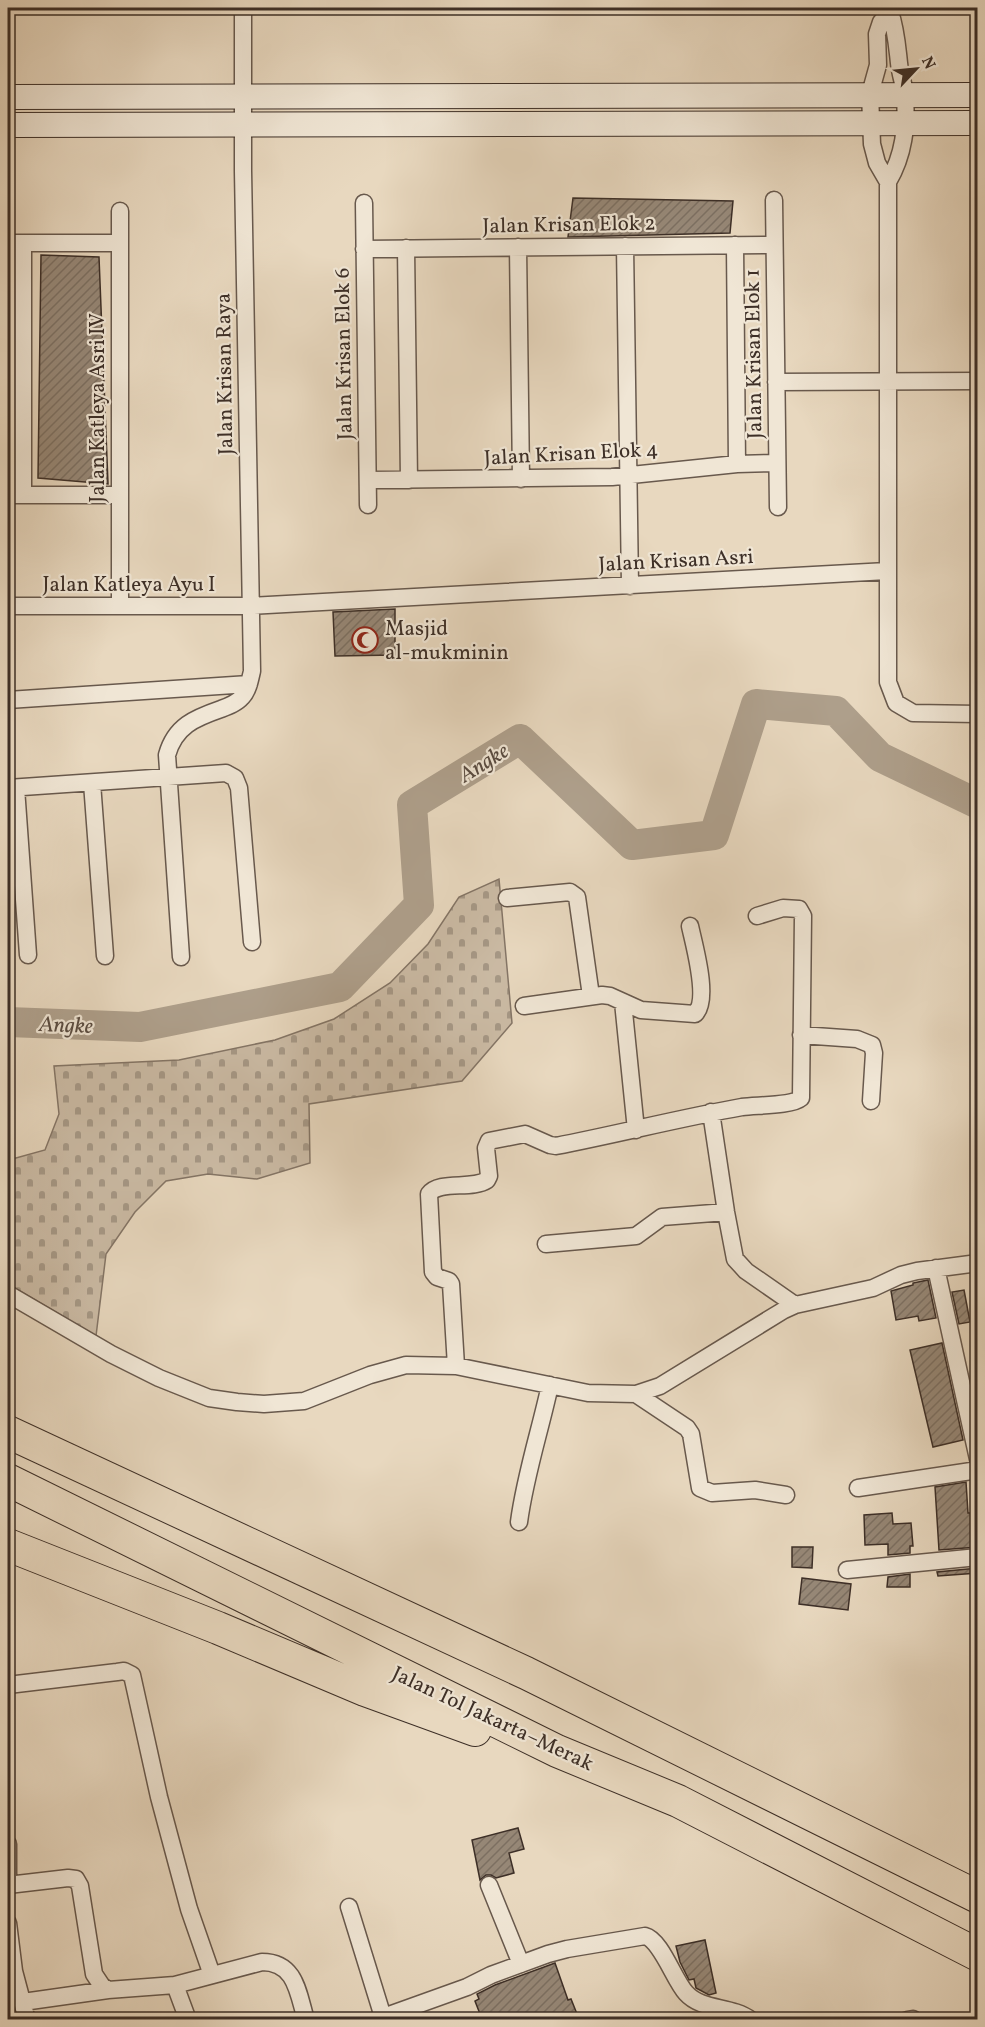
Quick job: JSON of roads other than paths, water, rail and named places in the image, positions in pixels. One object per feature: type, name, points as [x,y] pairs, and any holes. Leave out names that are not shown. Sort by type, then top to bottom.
[{"type":"highway","points":[[8,1432],[526,1673],[978,1897]]},
{"type":"highway","name":"Jalan Tol Jakarta–Merak","points":[[8,1480],[557,1752],[678,1801],[978,1955]]},
{"type":"highway","points":[[8,1545],[218,1628],[365,1690],[474,1730],[557,1752]]},
{"type":"street","name":"Jalan Krisan Raya","points":[[243,8],[242,124],[252,661],[249,684]]},
{"type":"street","points":[[888,182],[877,163],[870,123],[870,94],[878,65],[877,34],[881,22],[890,10]]},
{"type":"street","points":[[890,10],[897,36],[899,65],[905,94],[905,123],[904,144],[898,164],[888,182],[888,682],[896,703],[914,713],[978,714]]},
{"type":"street","points":[[878,65],[899,65]]},
{"type":"street","points":[[8,97],[978,95]]},
{"type":"street","points":[[8,125],[978,123]]},
{"type":"street","name":"Jalan Krisan Elok 1","points":[[774,200],[778,507]]},
{"type":"street","name":"Jalan Krisan Elok 6","points":[[364,203],[368,505]]},
{"type":"street","name":"Jalan Katleya Asri IV","points":[[120,211],[120,606]]},
{"type":"street","points":[[120,243],[15,243],[15,495],[120,495]]},
{"type":"street","points":[[735,245],[737,464]]},
{"type":"street","name":"Jalan Krisan Elok 2","points":[[364,249],[774,245]]},
{"type":"street","points":[[625,246],[630,586]]},
{"type":"street","points":[[406,248],[409,480]]},
{"type":"street","points":[[518,248],[521,479]]},
{"type":"street","points":[[776,382],[978,381]]},
{"type":"street","name":"Jalan Krisan Elok 4","points":[[368,480],[521,479],[628,475],[737,464],[776,463]]},
{"type":"street","name":"Jalan Krisan Asri","points":[[250,606],[887,571]]},
{"type":"street","name":"Jalan Katleya Ayu I","points":[[8,606],[250,606]]},
{"type":"street","points":[[8,700],[249,684],[243,697],[231,705],[189,723],[178,732],[171,742],[167,755],[182,957]]},
{"type":"street","points":[[28,955],[12,788],[226,773],[235,778],[239,788],[252,942]]},
{"type":"street","points":[[92,783],[105,957]]},
{"type":"street","points":[[507,898],[570,892],[577,897],[591,996]]},
{"type":"street","points":[[456,1366],[451,1284],[433,1272],[429,1194],[436,1188],[480,1184],[487,1180],[489,1176],[486,1148],[489,1141],[525,1134],[556,1146],[636,1131],[711,1112],[801,1098],[803,914],[799,909],[788,907],[757,916]]},
{"type":"street","points":[[524,1006],[591,996],[610,996],[641,1010],[695,1014],[698,1012],[701,1000],[690,926]]},
{"type":"street","points":[[623,1002],[636,1131]]},
{"type":"street","points":[[801,1035],[857,1039],[872,1045],[874,1053],[871,1101]]},
{"type":"street","points":[[711,1112],[732,1250],[740,1266],[795,1305]]},
{"type":"street","points":[[546,1244],[636,1236],[662,1217],[726,1212]]},
{"type":"street","points":[[8,1294],[111,1354],[159,1378],[209,1398],[264,1404],[304,1401],[387,1369],[406,1365],[456,1366],[588,1393],[636,1394],[660,1386],[795,1305],[861,1292],[909,1273],[978,1263]]},
{"type":"street","points":[[936,1268],[978,1459]]},
{"type":"street","points":[[519,1522],[524,1487],[550,1385]]},
{"type":"street","points":[[636,1394],[690,1431],[700,1488],[712,1493],[755,1490],[786,1495]]},
{"type":"street","points":[[858,1488],[978,1470]]},
{"type":"street","points":[[847,1570],[978,1557]]},
{"type":"street","points":[[8,1685],[124,1671],[132,1675],[159,1797],[183,1887],[212,1975]]},
{"type":"street","points":[[8,1844],[8,1885],[76,1879],[80,1886],[94,1974],[102,1986],[108,1990]]},
{"type":"street","points":[[489,1885],[521,1964]]},
{"type":"street","points":[[350,1907],[379,2018],[467,1987],[490,1975],[567,1949],[645,1936],[654,1942],[687,1995],[698,2003],[723,2008],[751,2019]]},
{"type":"street","points":[[8,1923],[17,1995],[27,2019]]},
{"type":"street","points":[[17,1995],[175,1985],[262,1962],[273,1962],[288,1971],[306,2019]]},
{"type":"street","points":[[175,1985],[188,2019]]},
{"type":"street","points":[[907,2019],[913,2019]]},
{"type":"waterway","name":"Angke","points":[[8,1022],[140,1027],[340,987],[419,905],[412,805],[520,739],[632,845],[714,835],[756,704],[836,711],[880,757],[978,804]]},
{"type":"place","name":"Masjid al-mukminin","points":[[365,640]]}]
